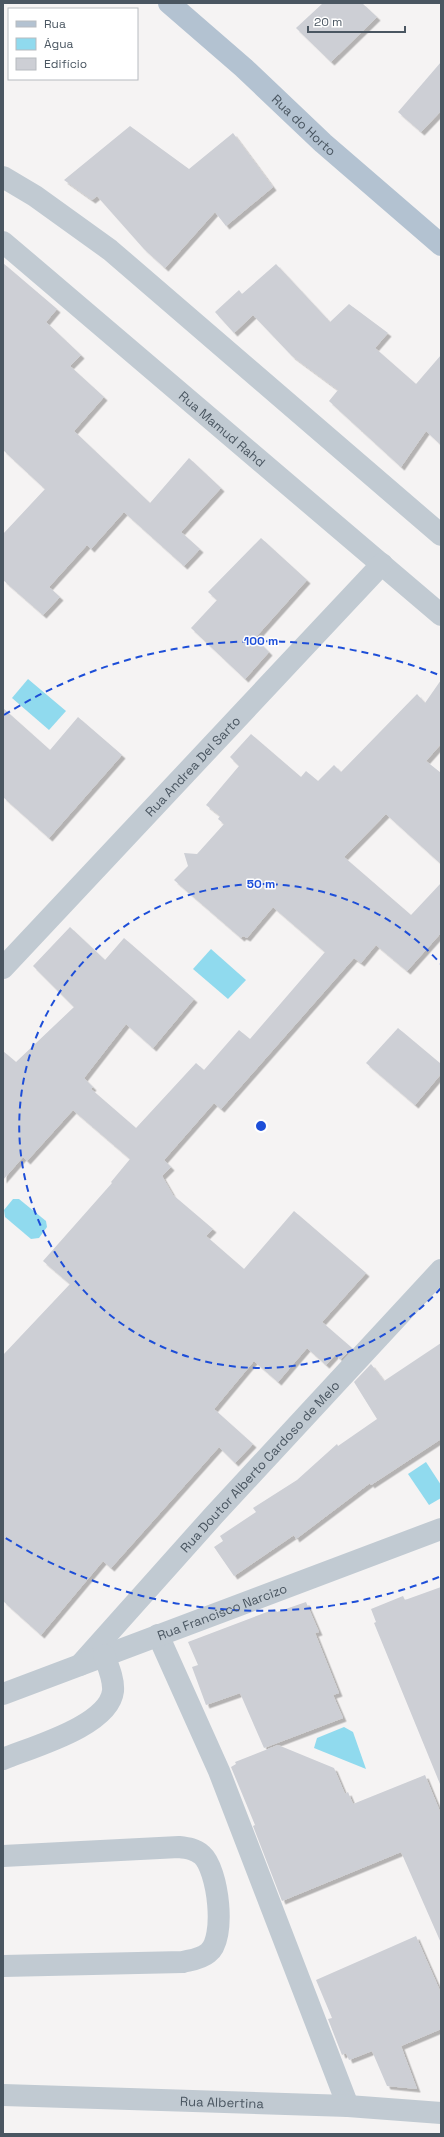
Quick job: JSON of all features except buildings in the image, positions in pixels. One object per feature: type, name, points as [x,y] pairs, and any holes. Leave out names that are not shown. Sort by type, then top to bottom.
[{"type":"main road","name":"Rua do Horto","points":[[169,3],[233,58],[323,143],[441,245]]},
{"type":"street","points":[[3,177],[35,196],[110,250],[441,535]]},
{"type":"street","name":"Rua Mamud Rahd","points":[[3,242],[441,615]]},
{"type":"street","name":"Rua Andrea Del Sarto","points":[[3,968],[382,564]]},
{"type":"street","name":"Rua Doutor Alberto Cardoso de Melo","points":[[80,1665],[214,1514],[441,1270]]},
{"type":"street","name":"Rua Francisco Narcizo","points":[[3,1694],[441,1529]]},
{"type":"street","points":[[158,1635],[219,1771],[348,2106]]},
{"type":"street","points":[[3,1759],[81,1728],[96,1718],[108,1705],[113,1691],[111,1675],[104,1655]]},
{"type":"street","points":[[3,1856],[179,1847],[192,1849],[203,1856],[211,1869],[216,1886],[219,1926],[217,1940],[209,1952],[198,1959],[182,1962],[3,1966]]},
{"type":"street","name":"Rua Albertina","points":[[3,2095],[348,2106],[438,2112]]},
{"type":"water","points":[[28,679],[66,711],[49,730],[12,698]]},
{"type":"water","points":[[211,949],[246,980],[228,999],[193,969]]},
{"type":"water","points":[[13,1199],[19,1199],[46,1221],[47,1227],[39,1238],[31,1239],[5,1217],[4,1210]]},
{"type":"water","points":[[426,1462],[441,1485],[441,1498],[429,1505],[408,1474]]},
{"type":"water","points":[[344,1727],[353,1732],[366,1769],[314,1748],[317,1738]]}]
